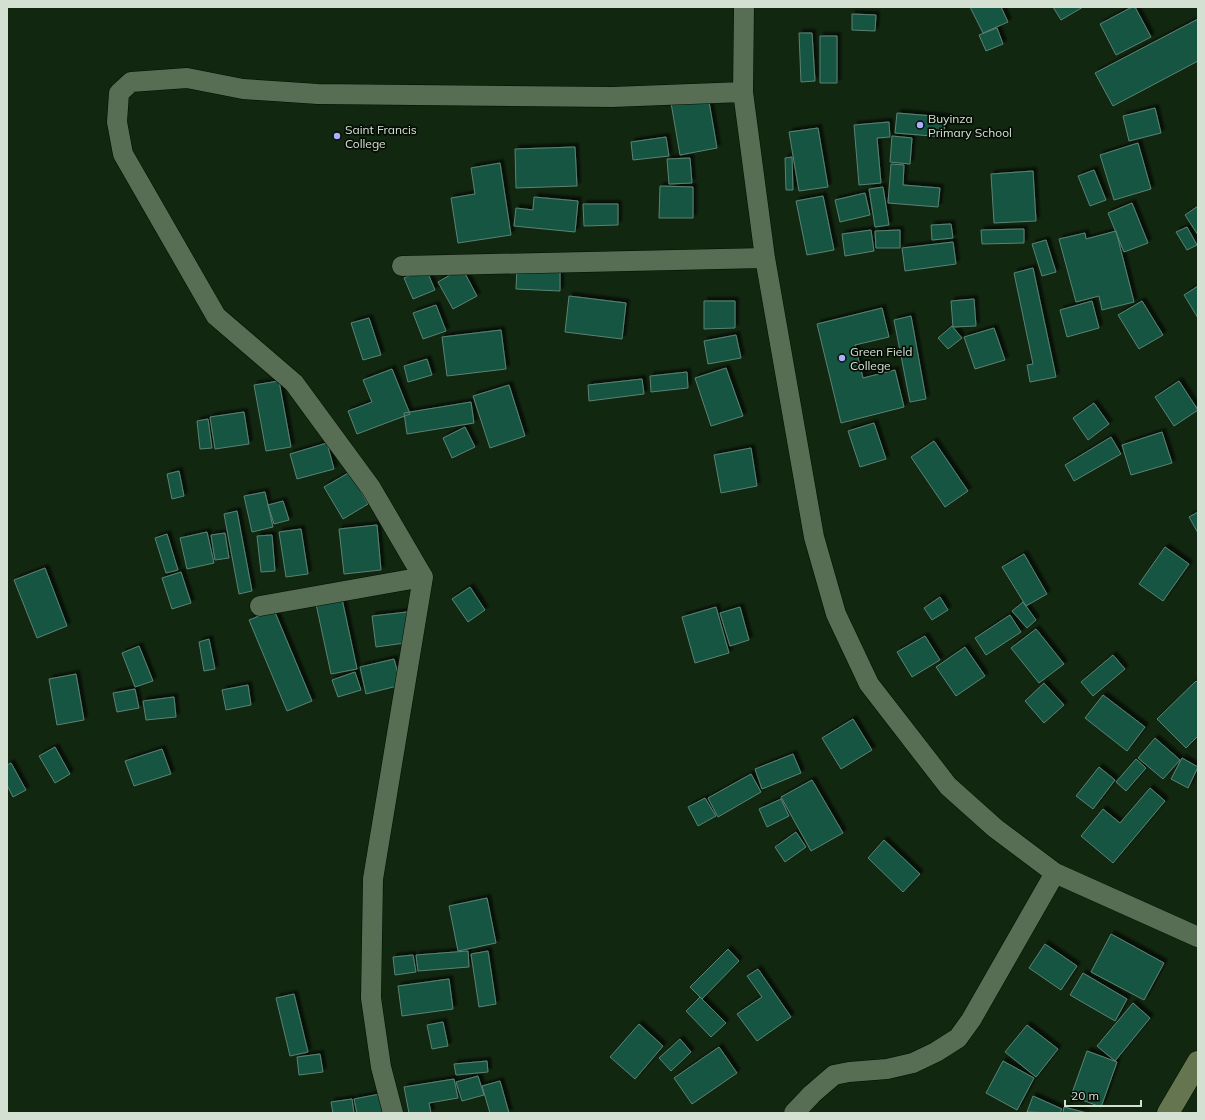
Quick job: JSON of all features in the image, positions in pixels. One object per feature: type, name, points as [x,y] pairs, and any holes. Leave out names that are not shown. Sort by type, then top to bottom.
[{"type":"main road","points":[[1168,1113],[1198,1062]]},
{"type":"street","points":[[744,7],[743,92],[766,258],[814,538],[836,614],[869,684],[948,786],[995,828],[1055,872],[1198,937]]},
{"type":"street","points":[[393,1113],[380,1067],[371,998],[373,879],[423,577],[371,488],[294,383],[216,316],[123,154],[117,122],[119,93],[131,82],[187,78],[243,89],[318,94],[612,97],[743,92]]},
{"type":"street","points":[[402,266],[766,258]]},
{"type":"street","points":[[260,606],[423,577]]},
{"type":"street","points":[[794,1113],[812,1094],[834,1076],[849,1072],[887,1069],[913,1063],[936,1052],[958,1038],[971,1020],[1055,872]]},
{"type":"building","points":[[970,7],[1001,7],[1008,22],[983,33]]},
{"type":"building","points":[[1053,7],[1083,7],[1061,20]]},
{"type":"building","points":[[1132,7],[1135,7],[1151,37],[1116,55],[1100,24]]},
{"type":"building","points":[[852,14],[876,15],[875,31],[852,30]]},
{"type":"building","points":[[1198,19],[1198,61],[1113,106],[1095,73]]},
{"type":"building","points":[[997,28],[1003,44],[986,51],[979,35]]},
{"type":"building","points":[[799,33],[812,33],[815,81],[801,82]]},
{"type":"building","points":[[820,36],[837,36],[837,83],[820,83]]},
{"type":"building","points":[[708,96],[717,148],[680,155],[671,103]]},
{"type":"building","points":[[1155,108],[1161,133],[1129,141],[1123,116]]},
{"type":"building","name":"Buyinza Primary School","points":[[897,113],[945,117],[944,137],[895,133]]},
{"type":"building","points":[[889,122],[890,137],[877,138],[881,183],[859,185],[854,125]]},
{"type":"building","points":[[818,128],[828,187],[799,191],[789,132]]},
{"type":"building","points":[[892,136],[912,138],[910,164],[890,162]]},
{"type":"building","points":[[666,137],[669,156],[633,160],[631,142]]},
{"type":"building","points":[[1138,143],[1151,189],[1114,200],[1100,155]]},
{"type":"building","points":[[575,147],[577,186],[516,188],[515,149]]},
{"type":"building","points":[[792,157],[793,190],[786,190],[785,158]]},
{"type":"building","points":[[690,158],[692,183],[669,184],[667,159]]},
{"type":"building","points":[[500,163],[511,235],[458,243],[451,198],[475,194],[471,168]]},
{"type":"building","points":[[891,164],[904,165],[903,185],[940,188],[938,207],[888,203]]},
{"type":"building","points":[[1094,170],[1106,200],[1090,206],[1078,176]]},
{"type":"building","points":[[1033,171],[1036,221],[994,223],[991,174]]},
{"type":"building","points":[[660,186],[693,187],[693,218],[659,218]]},
{"type":"building","points":[[883,187],[889,225],[875,227],[869,189]]},
{"type":"building","points":[[865,193],[870,215],[840,222],[835,200]]},
{"type":"building","points":[[823,196],[834,250],[807,255],[796,201]]},
{"type":"building","points":[[534,197],[578,201],[575,232],[514,226],[516,208],[533,210]]},
{"type":"building","points":[[1132,203],[1148,243],[1124,252],[1108,213]]},
{"type":"building","points":[[583,204],[618,204],[618,225],[584,226]]},
{"type":"building","points":[[1198,206],[1198,235],[1185,215]]},
{"type":"building","points":[[951,224],[953,238],[932,240],[931,225]]},
{"type":"building","points":[[1187,227],[1197,245],[1187,250],[1176,232]]},
{"type":"building","points":[[1024,229],[1024,243],[982,244],[981,230]]},
{"type":"building","points":[[871,230],[874,251],[845,256],[842,234]]},
{"type":"building","points":[[900,230],[900,248],[876,248],[875,231]]},
{"type":"building","points":[[1116,231],[1134,302],[1102,310],[1099,296],[1076,302],[1059,239],[1085,233],[1086,239]]},
{"type":"building","points":[[1046,240],[1056,272],[1042,276],[1032,244]]},
{"type":"building","points":[[953,242],[956,264],[905,271],[902,248]]},
{"type":"building","points":[[462,268],[477,296],[453,309],[438,282]]},
{"type":"building","points":[[517,268],[560,269],[560,291],[516,289]]},
{"type":"building","points":[[1033,268],[1056,377],[1030,382],[1027,365],[1033,364],[1014,273]]},
{"type":"building","points":[[426,269],[435,290],[413,299],[404,278]]},
{"type":"building","points":[[1198,286],[1198,318],[1184,295]]},
{"type":"building","points":[[569,296],[626,303],[622,339],[565,332]]},
{"type":"building","points":[[974,299],[976,326],[953,327],[951,301]]},
{"type":"building","points":[[704,301],[735,301],[735,328],[704,329]]},
{"type":"building","points":[[1092,301],[1099,328],[1067,337],[1060,310]]},
{"type":"building","points":[[1142,301],[1163,335],[1139,349],[1118,315]]},
{"type":"building","points":[[436,305],[446,331],[423,339],[413,313]]},
{"type":"building","name":"Green Field College","points":[[882,308],[889,337],[855,345],[863,378],[895,370],[904,407],[841,423],[817,324]]},
{"type":"building","points":[[911,316],[926,399],[910,402],[894,320]]},
{"type":"building","points":[[369,318],[381,355],[363,360],[351,323]]},
{"type":"building","points":[[952,326],[962,338],[948,349],[938,338]]},
{"type":"building","points":[[994,328],[1005,360],[975,369],[964,337]]},
{"type":"building","points":[[501,330],[506,369],[447,376],[442,337]]},
{"type":"building","points":[[736,335],[741,358],[708,364],[704,341]]},
{"type":"building","points":[[427,359],[432,375],[408,382],[404,366]]},
{"type":"building","points":[[726,368],[743,416],[711,426],[695,378]]},
{"type":"building","points":[[392,369],[410,414],[357,434],[348,411],[372,402],[363,380]]},
{"type":"building","points":[[687,372],[688,388],[651,392],[650,376]]},
{"type":"building","points":[[642,379],[644,394],[589,401],[588,385]]},
{"type":"building","points":[[279,381],[291,447],[266,451],[254,385]]},
{"type":"building","points":[[1179,381],[1198,410],[1174,426],[1155,397]]},
{"type":"building","points":[[509,385],[525,436],[490,448],[473,396]]},
{"type":"building","points":[[471,402],[474,423],[407,434],[404,413]]},
{"type":"building","points":[[1094,403],[1109,424],[1088,440],[1073,418]]},
{"type":"building","points":[[244,412],[249,444],[215,449],[210,417]]},
{"type":"building","points":[[208,419],[212,448],[200,449],[197,421]]},
{"type":"building","points":[[874,423],[886,459],[860,467],[848,431]]},
{"type":"building","points":[[465,427],[475,447],[452,458],[443,438]]},
{"type":"building","points":[[1162,432],[1172,463],[1131,475],[1122,445]]},
{"type":"building","points":[[1111,437],[1121,454],[1074,481],[1065,465]]},
{"type":"building","points":[[934,441],[968,491],[945,507],[911,457]]},
{"type":"building","points":[[327,443],[334,469],[297,479],[290,454]]},
{"type":"building","points":[[751,448],[757,486],[721,493],[714,455]]},
{"type":"building","points":[[179,471],[184,496],[172,499],[167,474]]},
{"type":"building","points":[[350,472],[368,504],[343,519],[324,487]]},
{"type":"building","points":[[265,492],[273,527],[252,532],[244,496]]},
{"type":"building","points":[[283,501],[289,520],[274,524],[268,505]]},
{"type":"building","points":[[237,511],[252,591],[239,594],[224,514]]},
{"type":"building","points":[[1198,512],[1198,533],[1189,517]]},
{"type":"building","points":[[377,525],[381,570],[344,574],[339,529]]},
{"type":"building","points":[[301,529],[308,574],[286,577],[279,532]]},
{"type":"building","points":[[207,532],[214,563],[187,569],[180,538]]},
{"type":"building","points":[[225,533],[229,558],[215,560],[211,535]]},
{"type":"building","points":[[167,534],[178,570],[166,573],[155,538]]},
{"type":"building","points":[[272,535],[275,571],[261,572],[257,536]]},
{"type":"building","points":[[1165,547],[1189,564],[1163,601],[1139,584]]},
{"type":"building","points":[[1024,554],[1047,594],[1026,606],[1002,567]]},
{"type":"building","points":[[45,568],[67,626],[37,638],[14,580]]},
{"type":"building","points":[[181,572],[191,603],[172,609],[162,578]]},
{"type":"building","points":[[470,587],[485,610],[468,622],[452,599]]},
{"type":"building","points":[[940,597],[948,610],[932,620],[924,608]]},
{"type":"building","points":[[342,599],[357,669],[331,674],[316,604]]},
{"type":"building","points":[[1023,602],[1036,620],[1027,628],[1012,611]]},
{"type":"building","points":[[716,607],[729,653],[695,663],[682,617]]},
{"type":"building","points":[[740,607],[749,640],[730,646],[720,613]]},
{"type":"building","points":[[274,610],[312,701],[287,711],[249,620]]},
{"type":"building","points":[[407,612],[412,642],[376,647],[372,616]]},
{"type":"building","points":[[1010,615],[1021,632],[986,655],[975,638]]},
{"type":"building","points":[[1036,629],[1064,664],[1039,683],[1011,648]]},
{"type":"building","points":[[925,636],[940,660],[912,677],[897,652]]},
{"type":"building","points":[[209,639],[215,669],[204,671],[199,642]]},
{"type":"building","points":[[139,646],[153,681],[135,687],[122,653]]},
{"type":"building","points":[[965,647],[985,676],[956,696],[936,667]]},
{"type":"building","points":[[1113,655],[1125,669],[1093,696],[1081,682]]},
{"type":"building","points":[[394,659],[401,685],[366,694],[360,667]]},
{"type":"building","points":[[355,672],[361,690],[338,697],[332,680]]},
{"type":"building","points":[[76,674],[84,720],[57,725],[49,679]]},
{"type":"building","points":[[1196,681],[1198,683],[1198,736],[1186,748],[1157,719]]},
{"type":"building","points":[[1044,683],[1064,705],[1044,723],[1025,701]]},
{"type":"building","points":[[248,685],[251,705],[226,710],[222,690]]},
{"type":"building","points":[[135,689],[139,708],[117,712],[113,693]]},
{"type":"building","points":[[1103,695],[1145,727],[1127,751],[1085,718]]},
{"type":"building","points":[[174,697],[176,717],[146,720],[143,701]]},
{"type":"building","points":[[853,719],[872,750],[841,769],[822,738]]},
{"type":"building","points":[[1155,738],[1180,760],[1163,779],[1138,758]]},
{"type":"building","points":[[55,747],[70,774],[55,783],[39,756]]},
{"type":"building","points":[[162,749],[171,774],[134,786],[125,761]]},
{"type":"building","points":[[793,754],[801,773],[762,789],[755,769]]},
{"type":"building","points":[[1182,758],[1198,767],[1188,788],[1171,779]]},
{"type":"building","points":[[1136,759],[1146,768],[1126,791],[1116,782]]},
{"type":"building","points":[[11,763],[26,790],[13,797],[7,785],[7,765]]},
{"type":"building","points":[[1099,767],[1115,780],[1093,809],[1076,796]]},
{"type":"building","points":[[751,774],[761,792],[718,817],[708,798]]},
{"type":"building","points":[[812,780],[843,833],[811,851],[781,797]]},
{"type":"building","points":[[1150,788],[1165,801],[1113,863],[1081,836],[1103,809],[1120,823]]},
{"type":"building","points":[[705,798],[716,816],[698,826],[688,807]]},
{"type":"building","points":[[781,799],[789,816],[767,827],[759,809]]},
{"type":"building","points":[[796,832],[806,847],[785,862],[775,847]]},
{"type":"building","points":[[884,840],[920,874],[903,892],[868,858]]},
{"type":"building","points":[[487,898],[496,943],[458,951],[449,906]]},
{"type":"building","points":[[1111,934],[1164,963],[1144,1000],[1091,972]]},
{"type":"building","points":[[1045,944],[1077,966],[1061,990],[1029,968]]},
{"type":"building","points":[[728,949],[739,961],[702,999],[690,987]]},
{"type":"building","points":[[468,951],[469,967],[418,971],[416,955]]},
{"type":"building","points":[[488,951],[496,1004],[479,1007],[471,954]]},
{"type":"building","points":[[413,955],[416,972],[395,975],[393,957]]},
{"type":"building","points":[[758,969],[791,1017],[757,1041],[737,1014],[762,997],[747,976]]},
{"type":"building","points":[[1083,973],[1127,999],[1115,1021],[1070,995]]},
{"type":"building","points":[[449,979],[453,1009],[402,1016],[398,986]]},
{"type":"building","points":[[294,994],[308,1052],[290,1056],[276,998]]},
{"type":"building","points":[[700,997],[726,1023],[711,1037],[686,1011]]},
{"type":"building","points":[[1133,1003],[1150,1018],[1115,1061],[1097,1046]]},
{"type":"building","points":[[443,1022],[448,1046],[432,1049],[427,1025]]},
{"type":"building","points":[[639,1024],[663,1046],[635,1079],[610,1057]]},
{"type":"building","points":[[1027,1025],[1058,1049],[1036,1077],[1005,1052]]},
{"type":"building","points":[[680,1039],[691,1052],[671,1071],[659,1058]]},
{"type":"building","points":[[719,1047],[737,1073],[692,1104],[674,1078]]},
{"type":"building","points":[[1087,1051],[1117,1062],[1101,1107],[1071,1096]]},
{"type":"building","points":[[320,1054],[323,1072],[299,1075],[297,1057]]},
{"type":"building","points":[[487,1061],[488,1072],[456,1075],[454,1064]]},
{"type":"building","points":[[1003,1061],[1034,1078],[1017,1110],[986,1093]]},
{"type":"building","points":[[478,1076],[484,1095],[462,1101],[456,1082]]},
{"type":"building","points":[[454,1079],[458,1098],[429,1103],[431,1113],[409,1113],[404,1087]]},
{"type":"building","points":[[500,1081],[509,1113],[490,1113],[482,1086]]},
{"type":"building","points":[[380,1094],[383,1113],[357,1113],[354,1099]]},
{"type":"building","points":[[1033,1096],[1062,1109],[1060,1113],[1027,1112]]},
{"type":"building","points":[[352,1099],[354,1113],[333,1113],[331,1102]]},
{"type":"building","points":[[1064,1107],[1087,1113],[1063,1113]]},
{"type":"place","name":"Buyinza Primary School","points":[[920,125]]},
{"type":"place","name":"Saint Francis College","points":[[337,136]]},
{"type":"place","name":"Green Field College","points":[[842,358]]}]
